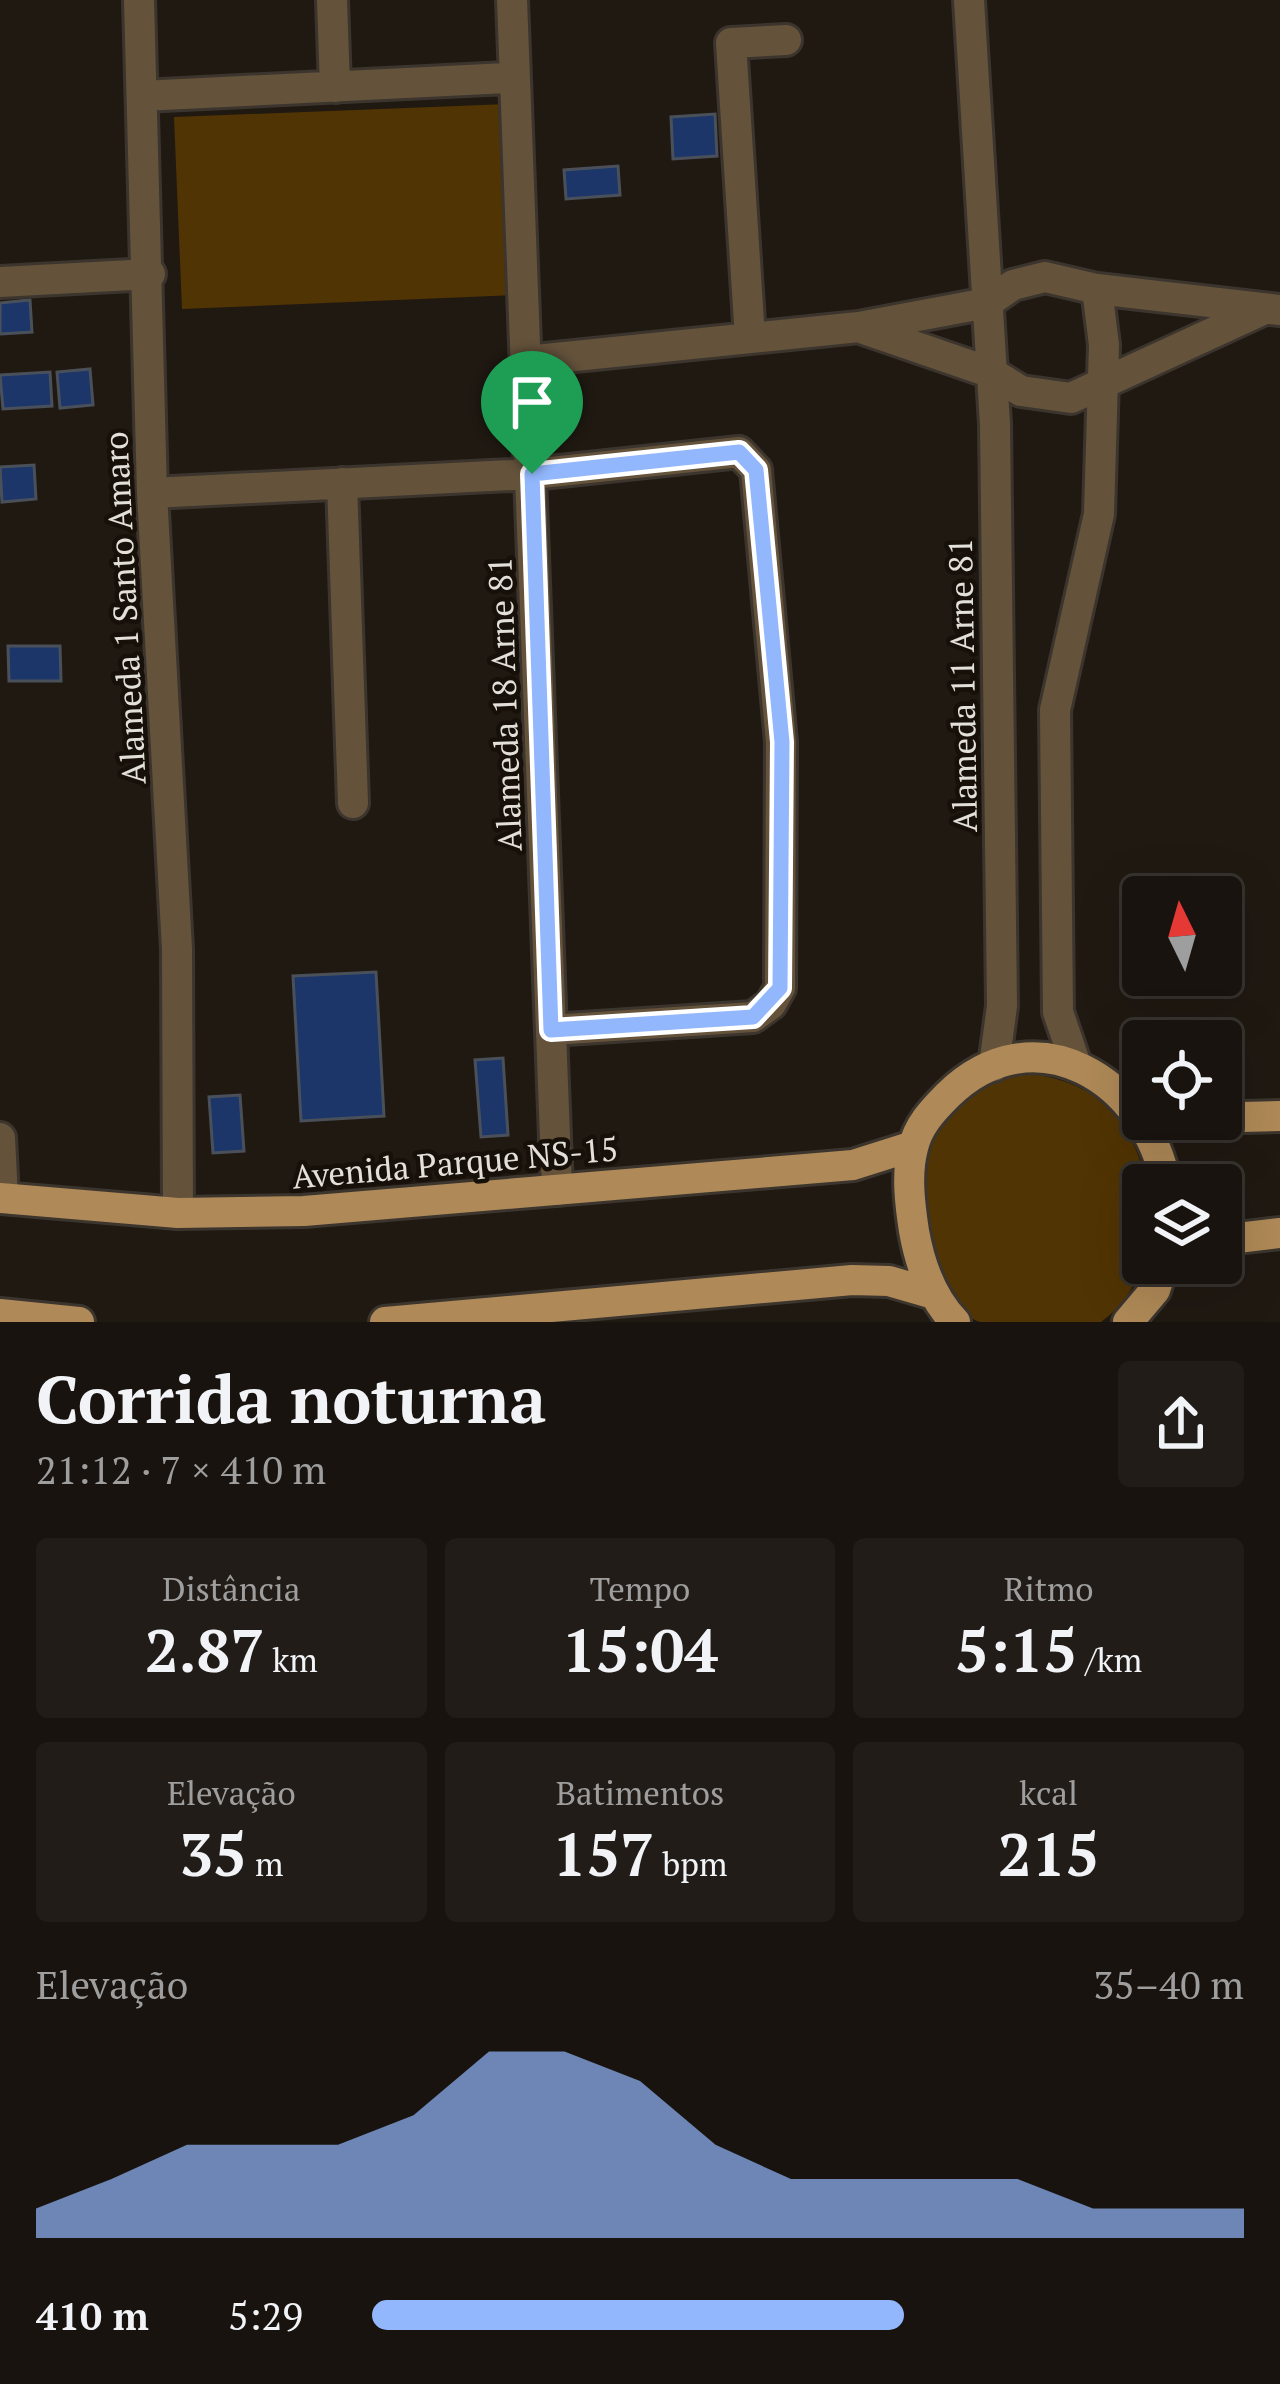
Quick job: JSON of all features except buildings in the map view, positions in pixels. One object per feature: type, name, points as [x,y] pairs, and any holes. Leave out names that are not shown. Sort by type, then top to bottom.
[{"type":"main road","points":[[955,1322],[934,1294],[913,1221],[913,1146],[925,1120],[950,1094],[994,1066],[1039,1059],[1076,1065],[1122,1095]]},
{"type":"main road","points":[[1242,1117],[1280,1116]]},
{"type":"main road","name":"Avenida Parque NS-15","points":[[2,1198],[178,1213],[351,1208],[860,1164],[913,1146]]},
{"type":"main road","points":[[1242,1238],[1280,1234]]},
{"type":"main road","points":[[385,1322],[852,1280],[889,1281],[934,1294]]},
{"type":"main road","points":[[1128,1322],[1157,1284]]},
{"type":"main road","points":[[0,1313],[79,1322]]},
{"type":"street","name":"Alameda 1 Santo Amaro","points":[[139,0],[150,274],[152,493],[177,950],[178,1213]]},
{"type":"street","points":[[332,0],[334,87]]},
{"type":"street","name":"Alameda 18 Arne 81","points":[[512,0],[556,1190]]},
{"type":"street","name":"Alameda 11 Arne 81","points":[[969,0],[992,374],[1002,1006],[994,1066]]},
{"type":"street","points":[[750,338],[731,43],[786,40]]},
{"type":"street","points":[[142,96],[507,78]]},
{"type":"street","points":[[0,282],[150,274]]},
{"type":"street","points":[[526,361],[859,327],[987,303],[1013,284],[1045,277],[1096,289],[1270,310]]},
{"type":"street","points":[[1076,1065],[1058,1012],[1055,710],[1099,514],[1103,387],[1096,289]]},
{"type":"street","points":[[859,327],[992,374],[1021,392],[1053,399],[1103,387],[1270,310]]},
{"type":"street","points":[[152,493],[532,474],[739,452],[756,470],[782,742],[780,988],[771,1004],[753,1017],[551,1030]]},
{"type":"street","points":[[342,483],[353,803]]},
{"type":"street","points":[[0,1138],[2,1198]]},
{"type":"shaded area","points":[[508,104],[516,295],[182,309],[174,117]]},
{"type":"shaded area","points":[[1016,1075],[1055,1078],[1093,1096],[1122,1124],[1122,1140],[1131,1140],[1141,1162],[1122,1164],[1122,1284],[1133,1284],[1101,1322],[980,1322],[949,1293],[939,1269],[926,1214],[929,1144],[956,1105],[985,1086]]},
{"type":"route","points":[[739,452],[756,470],[782,742],[780,988],[771,1004],[753,1017],[551,1030],[532,474],[739,452]]}]
